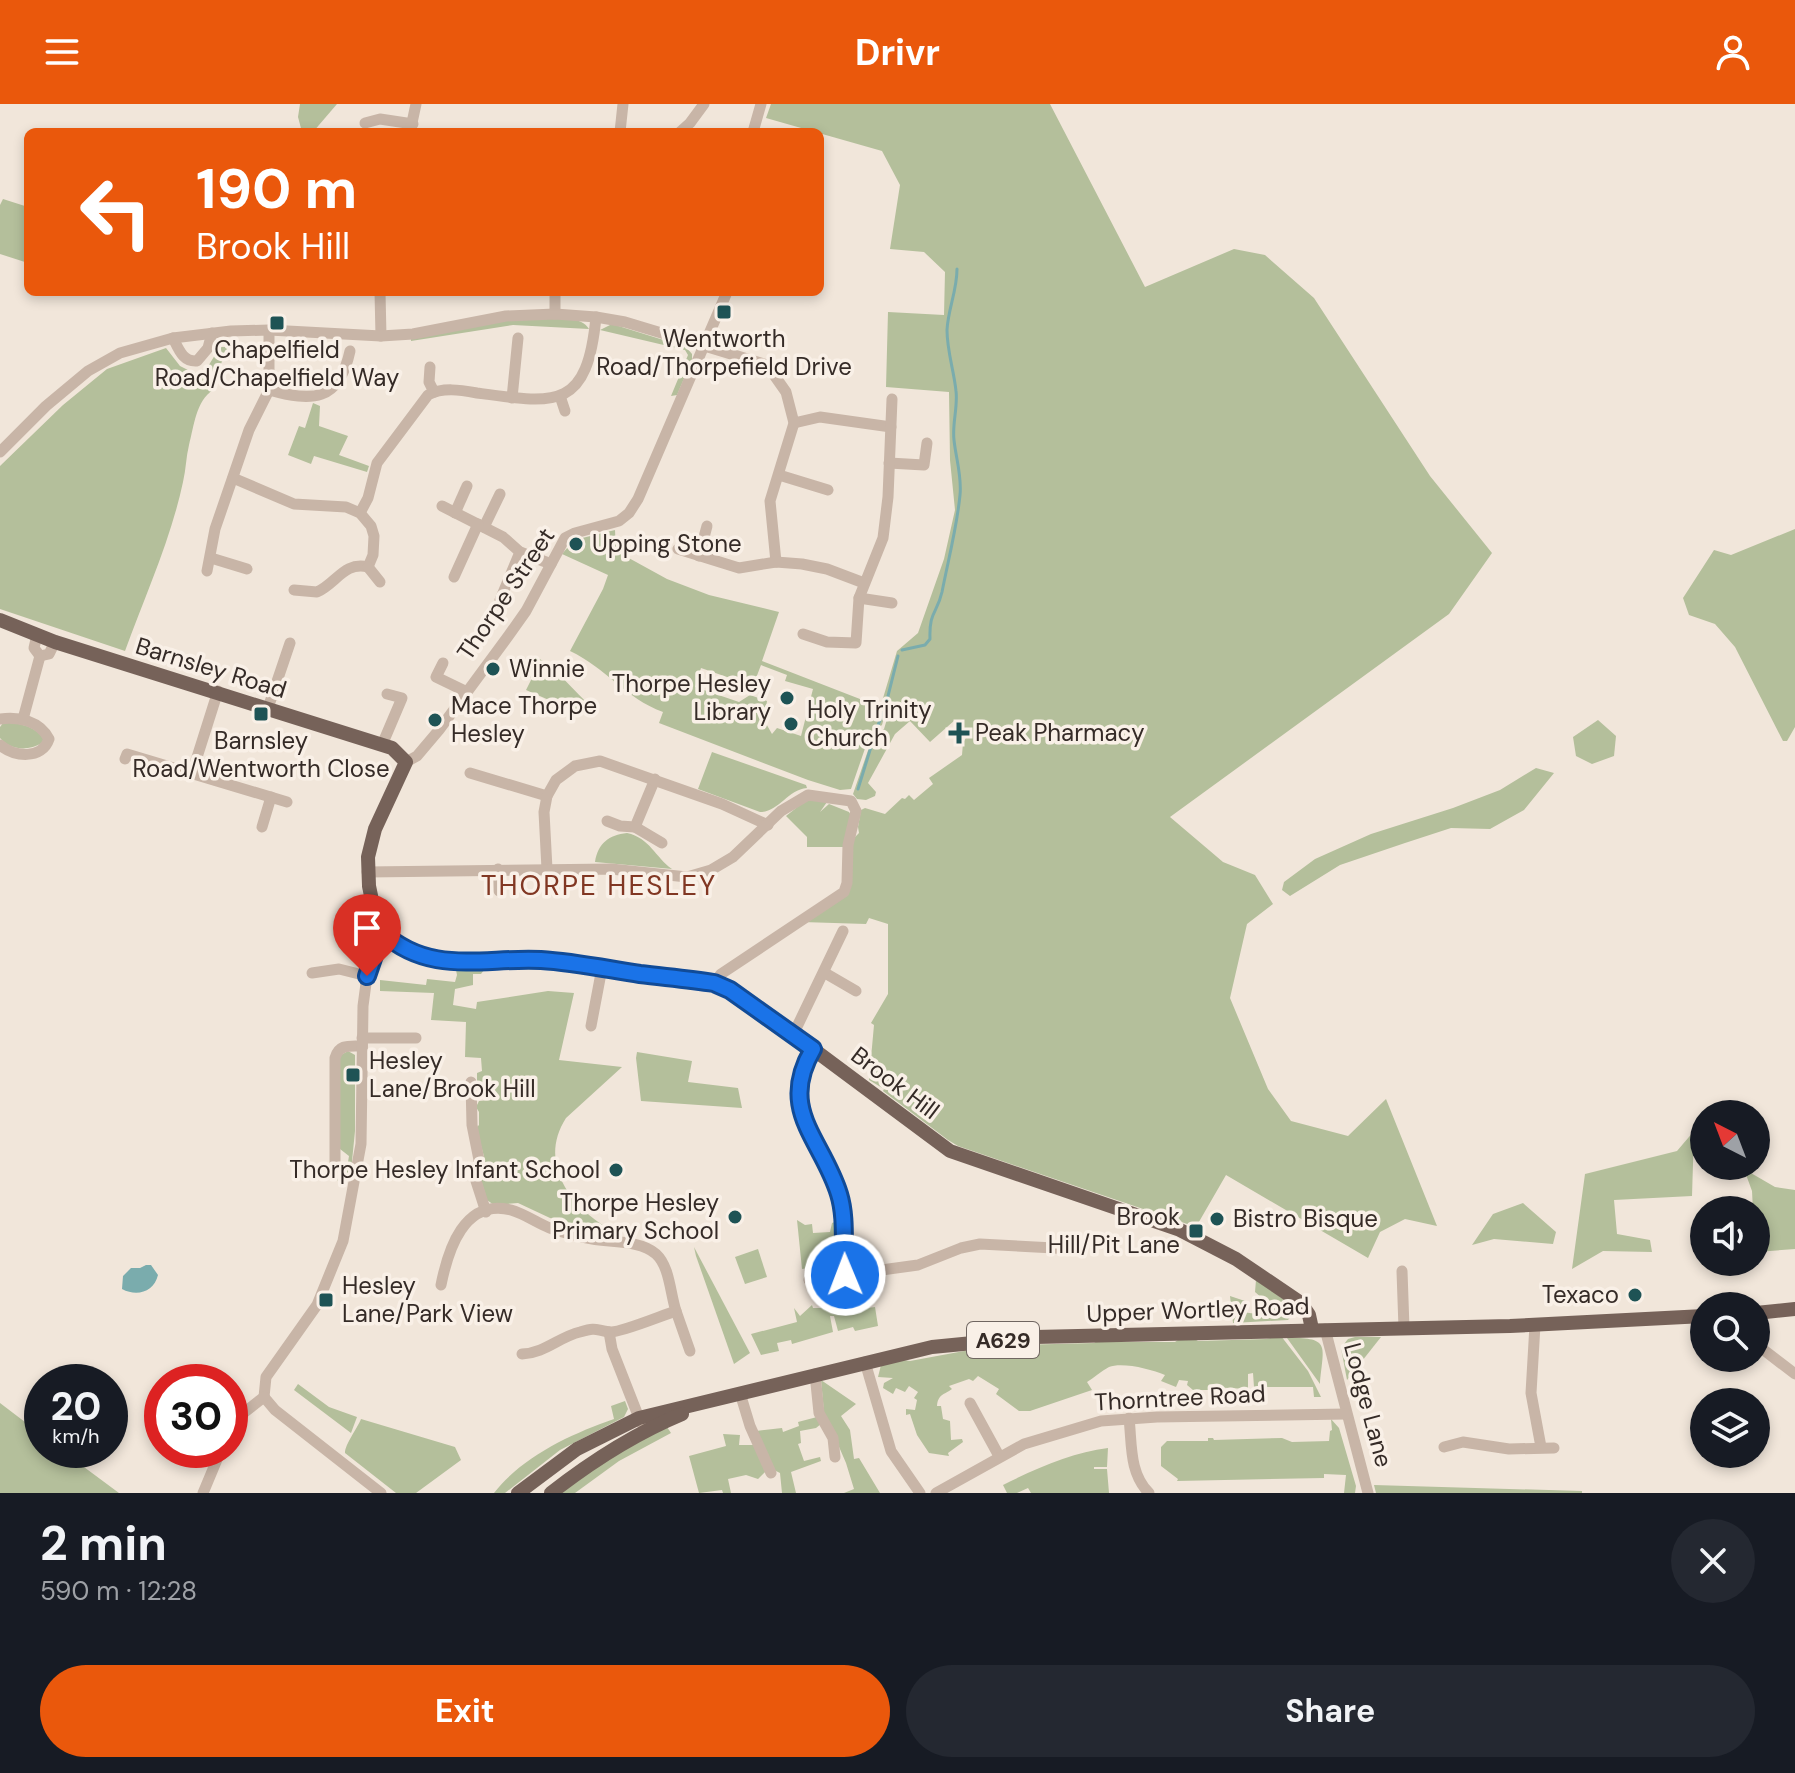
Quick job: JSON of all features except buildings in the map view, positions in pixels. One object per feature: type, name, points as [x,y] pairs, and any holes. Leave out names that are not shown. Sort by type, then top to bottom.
[{"type":"main road","name":"Barnsley Road","points":[[0,620],[55,642],[392,748],[406,762]]},
{"type":"main road","name":"Thorpe Street","points":[[382,932],[374,911],[367,872],[368,857],[375,829],[406,762]]},
{"type":"main road","name":"Brook Hill","points":[[382,932],[396,945],[414,954],[450,962],[542,960],[714,983],[730,990],[813,1049],[950,1151],[1203,1240],[1301,1303],[1319,1329]]},
{"type":"main road","points":[[1770,1312],[1795,1309]]},
{"type":"main road","name":"Upper Wortley Road","points":[[518,1493],[577,1449],[683,1406],[700,1405],[932,1347],[1035,1337],[1535,1325],[1690,1317]]},
{"type":"main road","name":"Upper Wortley Road","points":[[551,1493],[641,1425]]},
{"type":"street","points":[[365,123],[380,119],[412,128],[416,104]]},
{"type":"street","points":[[620,128],[623,104]]},
{"type":"street","points":[[684,128],[704,104]]},
{"type":"street","points":[[754,128],[761,104]]},
{"type":"street","points":[[380,296],[381,336]]},
{"type":"street","points":[[555,296],[555,314]]},
{"type":"street","points":[[704,348],[725,296]]},
{"type":"street","points":[[0,452],[46,406],[88,371],[120,353],[173,338],[269,330],[381,336],[413,334],[506,316],[555,314],[596,317],[638,326],[767,365],[786,392],[794,423],[770,501],[776,562]]},
{"type":"street","points":[[360,513],[368,498],[377,463],[422,401],[434,392],[453,390],[531,400],[560,396],[581,380],[589,363],[596,317]]},
{"type":"street","points":[[207,571],[215,529],[249,430],[269,390],[269,330]]},
{"type":"street","points":[[173,338],[184,358],[197,361],[208,348],[212,333]]},
{"type":"street","points":[[512,398],[518,338]]},
{"type":"street","name":"Thorpe Street","points":[[406,762],[417,756],[526,611],[565,538],[610,526],[629,513],[638,499],[704,348]]},
{"type":"street","points":[[269,390],[302,398],[320,395],[338,381],[347,365],[350,351]]},
{"type":"street","points":[[430,367],[429,382],[434,392]]},
{"type":"street","points":[[560,396],[565,411]]},
{"type":"street","points":[[803,634],[827,642],[856,643],[859,598],[883,538],[892,399]]},
{"type":"street","points":[[794,423],[820,417],[891,427]]},
{"type":"street","points":[[889,463],[924,465],[927,443]]},
{"type":"street","points":[[779,475],[828,490]]},
{"type":"street","points":[[233,478],[294,504],[346,507],[360,513],[371,526],[374,536],[373,555],[368,567]]},
{"type":"street","points":[[455,513],[467,486]]},
{"type":"street","points":[[454,577],[500,494]]},
{"type":"street","points":[[442,506],[503,537],[520,552],[551,564]]},
{"type":"street","points":[[699,556],[707,526]]},
{"type":"street","points":[[678,549],[739,568],[776,562],[827,569],[864,583]]},
{"type":"street","points":[[500,600],[520,552]]},
{"type":"street","points":[[211,558],[247,569]]},
{"type":"street","points":[[294,590],[317,592],[348,568],[360,565],[368,567],[380,582]]},
{"type":"street","points":[[859,598],[892,603]]},
{"type":"street","points":[[37,635],[34,648],[40,656]]},
{"type":"street","points":[[40,656],[49,654],[55,642]]},
{"type":"street","points":[[268,708],[290,643]]},
{"type":"street","points":[[23,719],[40,656]]},
{"type":"street","points":[[443,663],[436,677],[467,692]]},
{"type":"street","points":[[192,773],[218,691]]},
{"type":"street","points":[[382,745],[402,698],[387,694]]},
{"type":"street","points":[[0,719],[23,719],[46,733],[49,739],[40,751],[26,755],[6,750],[0,745]]},
{"type":"street","points":[[125,759],[127,754],[287,802]]},
{"type":"street","points":[[547,869],[544,812],[547,796],[556,780],[575,766],[600,761],[722,804],[768,825]]},
{"type":"street","points":[[470,773],[547,796]]},
{"type":"street","points":[[635,827],[655,779]]},
{"type":"street","points":[[367,872],[611,869],[687,877],[711,870],[733,857],[793,802],[808,795],[851,801],[856,811],[848,845],[844,892],[721,974],[714,983]]},
{"type":"street","points":[[262,827],[271,797]]},
{"type":"street","points":[[607,821],[635,827],[662,843]]},
{"type":"street","points":[[498,869],[499,891]]},
{"type":"street","points":[[793,1035],[843,931]]},
{"type":"street","points":[[377,1492],[275,1410],[264,1397],[266,1377],[317,1305],[343,1241],[361,1144],[363,1006],[367,976],[382,932]]},
{"type":"street","points":[[591,1026],[602,968]]},
{"type":"street","points":[[312,973],[339,969],[367,976]]},
{"type":"street","points":[[825,973],[856,991]]},
{"type":"street","points":[[335,1169],[335,1058],[339,1049],[362,1042],[416,1038]]},
{"type":"street","points":[[813,1049],[799,1083],[799,1100],[810,1136],[840,1197],[845,1275]]},
{"type":"street","points":[[471,1082],[472,1125],[479,1160],[476,1181],[486,1212]]},
{"type":"street","points":[[441,1285],[457,1233],[467,1222],[486,1212],[508,1209],[553,1229],[648,1249],[656,1254],[665,1268],[690,1351]]},
{"type":"street","points":[[809,1280],[918,1265],[980,1244],[1073,1249]]},
{"type":"street","points":[[1402,1271],[1404,1328]]},
{"type":"street","points":[[522,1354],[547,1348],[581,1331],[599,1327],[609,1332],[676,1311]]},
{"type":"street","points":[[1535,1325],[1531,1393],[1541,1447]]},
{"type":"street","name":"Lodge Lane","points":[[1319,1329],[1368,1493]]},
{"type":"street","points":[[609,1332],[612,1349],[641,1425]]},
{"type":"street","points":[[1770,1355],[1795,1374]]},
{"type":"street","points":[[865,1362],[891,1451],[920,1493]]},
{"type":"street","points":[[815,1374],[819,1413],[833,1438],[835,1457]]},
{"type":"street","points":[[740,1393],[750,1426],[771,1473]]},
{"type":"street","points":[[248,1410],[264,1397]]},
{"type":"street","points":[[970,1403],[999,1456]]},
{"type":"street","name":"Thorntree Road","points":[[936,1493],[999,1456],[1053,1433],[1101,1421],[1346,1414]]},
{"type":"street","points":[[1129,1418],[1135,1472],[1149,1493]]},
{"type":"street","points":[[1444,1447],[1463,1442],[1509,1449],[1554,1448]]},
{"type":"street","points":[[203,1493],[213,1468]]},
{"type":"green space","points":[[300,104],[337,104],[316,128],[301,128],[298,117]]},
{"type":"green space","points":[[771,104],[1050,104],[1145,287],[1234,249],[1265,255],[1314,298],[1430,476],[1492,553],[1449,614],[1170,817],[1223,862],[1255,875],[1273,904],[1247,924],[1230,998],[1268,1089],[1291,1121],[1348,1136],[1386,1099],[1437,1226],[1405,1219],[1380,1232],[1368,1258],[1226,1175],[1196,1227],[948,1140],[869,1080],[874,1025],[871,1023],[888,994],[888,924],[869,918],[866,924],[802,922],[838,900],[854,838],[859,833],[861,810],[865,808],[885,814],[902,798],[909,795],[914,800],[933,784],[929,778],[962,755],[968,734],[955,720],[930,742],[910,721],[895,734],[868,783],[876,792],[875,796],[866,800],[857,799],[853,794],[873,736],[884,729],[891,706],[887,706],[882,725],[870,734],[851,789],[840,790],[659,723],[663,712],[638,699],[570,651],[608,575],[562,554],[574,540],[615,530],[616,551],[667,579],[709,595],[779,612],[762,661],[878,706],[881,705],[897,651],[918,633],[944,559],[955,510],[950,460],[949,392],[886,387],[888,312],[944,315],[945,272],[924,252],[890,249],[900,185],[882,151],[824,134],[824,128],[801,128],[766,118]],"holes":[[[761,665],[787,675],[785,681],[813,689],[801,736],[777,728],[772,734],[764,720],[767,701],[750,695],[739,702],[695,687],[701,668],[753,686]]]},
{"type":"green space","points":[[3,199],[24,206],[24,262],[0,254],[0,205]]},
{"type":"green space","points":[[515,319],[576,320],[589,329],[513,325],[411,341],[411,338]]},
{"type":"green space","points":[[612,324],[686,347],[692,354],[692,360],[677,395],[671,396],[688,355],[685,350],[600,330]]},
{"type":"green space","points":[[220,347],[228,347],[213,390],[196,414],[172,525],[125,651],[0,609],[0,466],[63,405],[107,369],[166,348],[180,366],[194,373],[207,368]]},
{"type":"green space","points":[[313,403],[320,406],[319,426],[348,436],[339,455],[369,466],[367,472],[314,456],[311,464],[288,455],[299,426],[305,428]]},
{"type":"green space","points":[[1795,529],[1795,727],[1787,741],[1783,741],[1735,647],[1715,624],[1689,615],[1683,598],[1714,550],[1731,555]]},
{"type":"green space","points":[[535,656],[593,708],[581,714],[526,690],[532,678],[522,675]]},
{"type":"green space","points":[[1598,720],[1616,736],[1614,756],[1592,764],[1576,756],[1573,737]]},
{"type":"green space","points":[[3,723],[30,728],[44,738],[42,743],[26,748],[9,745],[0,738]]},
{"type":"green space","points":[[712,752],[806,785],[807,788],[794,793],[773,809],[760,812],[698,789]]},
{"type":"green space","points":[[1536,768],[1554,773],[1524,810],[1490,829],[1451,828],[1340,865],[1290,896],[1282,890],[1284,882],[1315,859],[1371,834],[1500,790]]},
{"type":"green space","points":[[805,801],[827,802],[820,812],[829,804],[849,812],[852,817],[843,847],[807,847],[807,837],[786,816]]},
{"type":"green space","points":[[627,833],[647,843],[672,869],[595,862],[605,841]]},
{"type":"green space","points":[[430,962],[487,966],[481,974],[473,974],[473,985],[455,989],[453,1005],[476,1009],[477,1002],[548,991],[574,993],[559,1060],[622,1067],[566,1118],[555,1151],[557,1167],[563,1183],[583,1210],[611,1230],[604,1232],[550,1218],[518,1203],[494,1205],[487,1200],[481,1180],[485,1160],[476,1128],[479,1112],[476,1107],[479,1101],[490,1100],[490,1091],[477,1085],[477,1073],[482,1071],[481,1058],[465,1057],[466,1022],[431,1020],[434,993],[380,991],[380,980],[426,985],[427,979],[455,982],[456,970],[429,966]]},
{"type":"green space","points":[[348,1051],[355,1055],[355,1131],[350,1181],[329,1180],[329,1175],[338,1175],[340,1166],[348,1162],[349,1156],[340,1149],[339,1061],[341,1055]]},
{"type":"green space","points":[[637,1052],[692,1061],[688,1082],[738,1088],[742,1108],[641,1101]]},
{"type":"green space","points":[[1690,1136],[1692,1196],[1614,1200],[1617,1234],[1650,1240],[1652,1252],[1603,1251],[1572,1269],[1585,1174],[1677,1151]]},
{"type":"green space","points":[[1748,1180],[1763,1180],[1775,1187],[1795,1190],[1795,1249],[1770,1251],[1770,1196],[1752,1196]]},
{"type":"green space","points":[[1523,1203],[1556,1232],[1553,1244],[1494,1239],[1472,1245],[1493,1214]]},
{"type":"green space","points":[[797,1220],[805,1225],[812,1224],[813,1233],[830,1232],[832,1223],[837,1221],[838,1248],[818,1249],[819,1264],[837,1264],[835,1269],[817,1274],[813,1267],[802,1269]]},
{"type":"green space","points":[[694,1247],[750,1353],[734,1364],[696,1256]]},
{"type":"green space","points":[[758,1249],[767,1277],[745,1284],[735,1257]]},
{"type":"green space","points":[[1256,1280],[1289,1303],[1294,1313],[1288,1320],[1233,1323],[1230,1296],[1245,1301],[1242,1312],[1257,1314],[1262,1298],[1255,1292]]},
{"type":"green space","points":[[866,1300],[868,1308],[875,1307],[878,1326],[838,1331],[834,1316],[830,1316],[833,1332],[792,1344],[791,1340],[777,1343],[779,1351],[761,1355],[751,1334],[797,1322],[794,1308],[800,1316],[812,1305],[813,1308],[826,1308],[840,1303],[841,1307],[853,1301],[854,1305]]},
{"type":"green space","points":[[1281,1336],[1308,1371],[1321,1397],[1314,1397],[1313,1387],[1254,1387],[1253,1373],[1248,1374],[1248,1389],[1210,1387],[1210,1390],[1193,1390],[1187,1385],[1188,1381],[1179,1380],[1176,1387],[1161,1381],[1165,1375],[1121,1365],[1109,1367],[1087,1382],[1092,1390],[1030,1411],[1019,1411],[996,1394],[999,1389],[978,1376],[973,1381],[969,1379],[949,1386],[952,1389],[939,1399],[937,1406],[941,1406],[943,1419],[950,1421],[951,1440],[962,1439],[963,1442],[948,1453],[949,1456],[929,1453],[917,1435],[910,1414],[906,1415],[906,1409],[915,1410],[917,1400],[914,1398],[918,1392],[909,1386],[905,1392],[896,1388],[893,1394],[883,1388],[884,1383],[893,1378],[878,1377],[881,1365],[975,1349],[982,1351],[982,1346],[1094,1343],[1112,1339],[1115,1342],[1175,1342],[1186,1337],[1198,1341]]},
{"type":"green space","points":[[1381,1337],[1347,1380],[1341,1348],[1348,1339]]},
{"type":"green space","points":[[1287,1338],[1312,1339],[1322,1346],[1320,1384]]},
{"type":"green space","points":[[821,1380],[856,1404],[841,1416],[850,1430],[854,1459],[859,1458],[880,1493],[844,1493],[854,1489],[824,1412]]},
{"type":"green space","points":[[298,1384],[329,1407],[357,1417],[351,1433],[294,1390]]},
{"type":"green space","points":[[625,1401],[628,1409],[624,1417],[560,1450],[505,1493],[494,1493],[533,1457],[614,1419],[611,1406]]},
{"type":"green space","points":[[0,1403],[24,1421],[24,1468],[85,1468],[119,1493],[0,1493]]},
{"type":"green space","points":[[817,1417],[821,1424],[800,1431],[801,1443],[798,1444],[804,1461],[820,1457],[821,1461],[791,1472],[796,1493],[782,1493],[780,1473],[774,1470],[756,1431],[782,1428],[783,1432],[799,1426],[798,1422]]},
{"type":"green space","points":[[361,1419],[455,1447],[461,1460],[416,1493],[396,1493],[345,1453]]},
{"type":"green space","points":[[1331,1419],[1339,1428],[1356,1486],[1355,1493],[1344,1493],[1346,1475],[1177,1481],[1161,1466],[1161,1447],[1167,1441],[1282,1438],[1292,1442],[1329,1441]]},
{"type":"green space","points":[[667,1427],[671,1433],[619,1461],[575,1493],[559,1493],[615,1453]]},
{"type":"green space","points":[[723,1434],[740,1435],[739,1445],[755,1445],[767,1470],[758,1479],[746,1475],[728,1479],[731,1493],[723,1493],[722,1490],[699,1493],[689,1456],[726,1446]]},
{"type":"green space","points":[[1108,1448],[1107,1467],[1094,1469],[1107,1469],[1109,1493],[1031,1493],[1028,1488],[1007,1493],[1003,1485],[1056,1461]]},
{"type":"green space","points":[[1374,1485],[1582,1491],[1582,1493],[1376,1493]]},
{"type":"water","points":[[151,1265],[158,1275],[149,1289],[139,1293],[122,1289],[123,1276],[131,1268]]},
{"type":"waterway","points":[[902,650],[925,645],[930,639],[932,618],[942,592],[959,507],[960,481],[954,434],[956,397],[947,330],[957,269]]},
{"type":"waterway","points":[[876,730],[898,656]]},
{"type":"waterway","points":[[858,789],[875,734]]},
{"type":"place","name":"Wentworth Road/Thorpefield Drive","points":[[724,312]]},
{"type":"place","name":"Chapelfield Road/Chapelfield Way","points":[[277,323]]},
{"type":"place","name":"Upping Stone","points":[[576,544]]},
{"type":"place","name":"Winnie","points":[[493,669]]},
{"type":"place","name":"Thorpe Hesley Library","points":[[787,698]]},
{"type":"place","name":"Barnsley Road/Wentworth Close","points":[[261,714]]},
{"type":"place","name":"Mace Thorpe Hesley","points":[[435,720]]},
{"type":"place","name":"Holy Trinity Church","points":[[791,724]]},
{"type":"place","name":"Peak Pharmacy","points":[[959,733]]},
{"type":"place","name":"Hesley Lane/Brook Hill","points":[[353,1075]]},
{"type":"place","name":"Thorpe Hesley Infant School","points":[[616,1170]]},
{"type":"place","name":"Thorpe Hesley Primary School","points":[[735,1217]]},
{"type":"place","name":"Bistro Bisque","points":[[1217,1219]]},
{"type":"place","name":"Brook Hill/Pit Lane","points":[[1196,1231]]},
{"type":"place","name":"Texaco","points":[[1635,1295]]},
{"type":"place","name":"Hesley Lane/Park View","points":[[326,1300]]},
{"type":"district","name":"THORPE HESLEY","points":[[599,885]]},
{"type":"route","points":[[367,976],[382,932],[396,945],[414,954],[450,962],[533,960],[568,963],[714,983],[730,990],[813,1049],[799,1083],[799,1100],[803,1120],[840,1197],[845,1275]]}]
